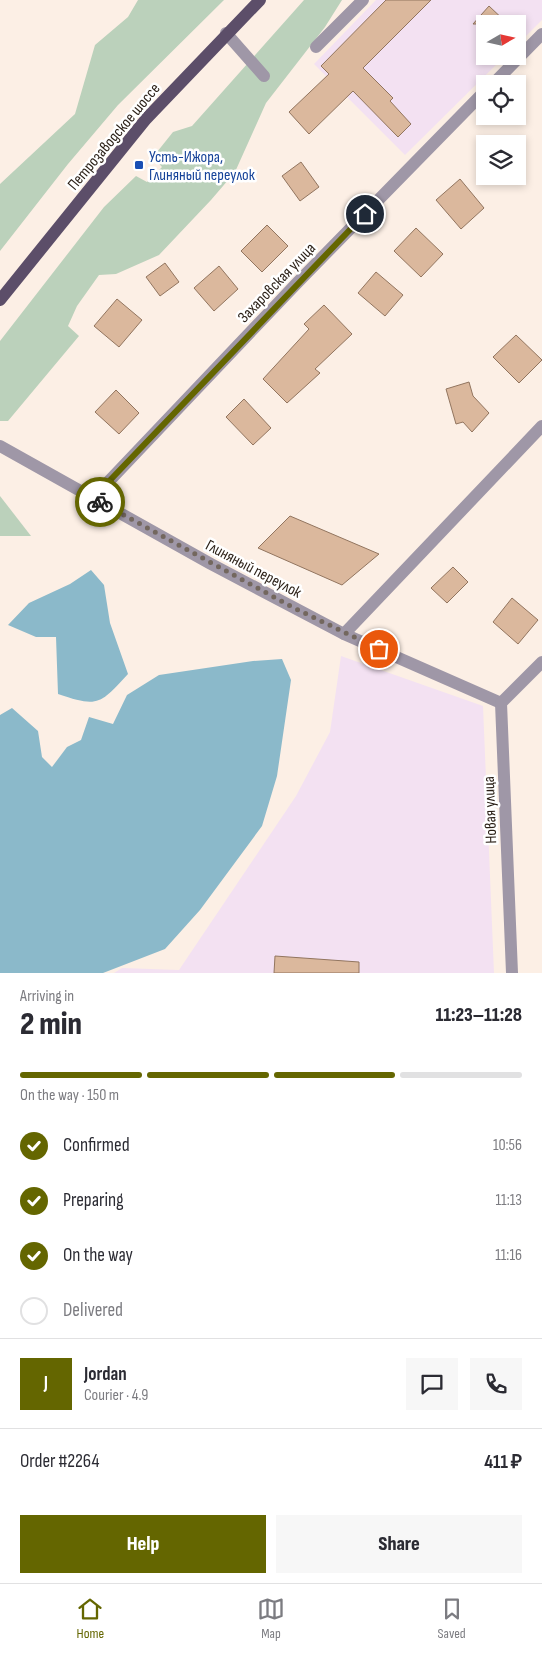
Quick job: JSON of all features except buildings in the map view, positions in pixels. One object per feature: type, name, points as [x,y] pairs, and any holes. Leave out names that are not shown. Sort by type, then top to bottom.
[{"type":"main road","name":"Петрозаводское шоссе","points":[[0,300],[119,151],[226,33],[260,0]]},
{"type":"street","points":[[316,47],[363,0]]},
{"type":"street","points":[[226,33],[264,76]]},
{"type":"street","points":[[501,75],[542,34]]},
{"type":"street","name":"Захаровская улица","points":[[93,498],[298,282],[476,100]]},
{"type":"street","points":[[344,634],[542,426]]},
{"type":"street","name":"Глиняный переулок","points":[[0,446],[344,634],[501,703]]},
{"type":"street","points":[[501,703],[542,662]]},
{"type":"street","name":"Новая улица","points":[[501,703],[512,973]]},
{"type":"shaded area","points":[[376,0],[542,0],[542,20],[526,36],[526,15],[476,15],[476,65],[496,65],[486,75],[476,75],[476,85],[405,155],[314,64]]},
{"type":"shaded area","points":[[341,656],[483,706],[494,973],[114,973],[122,968],[179,970],[296,796],[330,732]]},
{"type":"green space","points":[[138,0],[224,0],[118,105],[68,164],[0,251],[0,184],[75,114],[95,45],[128,17]]},
{"type":"green space","points":[[304,0],[342,0],[325,27],[266,103],[235,172],[159,255],[116,274],[99,275],[77,306],[68,326],[79,336],[8,421],[0,421],[0,341],[104,207],[136,176],[147,182],[162,167],[153,157],[173,132],[192,126]]},
{"type":"green space","points":[[0,496],[31,536],[0,536]]},
{"type":"water","points":[[91,570],[104,585],[110,623],[128,674],[111,692],[91,702],[58,694],[56,637],[36,637],[8,625],[29,603],[70,584]]},
{"type":"water","points":[[282,659],[291,680],[277,776],[262,826],[200,910],[165,949],[103,973],[0,973],[0,715],[12,708],[38,731],[42,757],[52,767],[67,747],[81,740],[89,717],[113,724],[127,695],[159,675],[253,661]]},
{"type":"way so far","points":[[100,502],[294,608],[344,634],[379,649]]},
{"type":"place","name":"Усть-Ижора, Глиняный переулок","points":[[139,165]]},
{"type":"route","points":[[100,502],[93,498],[365,214]]}]
